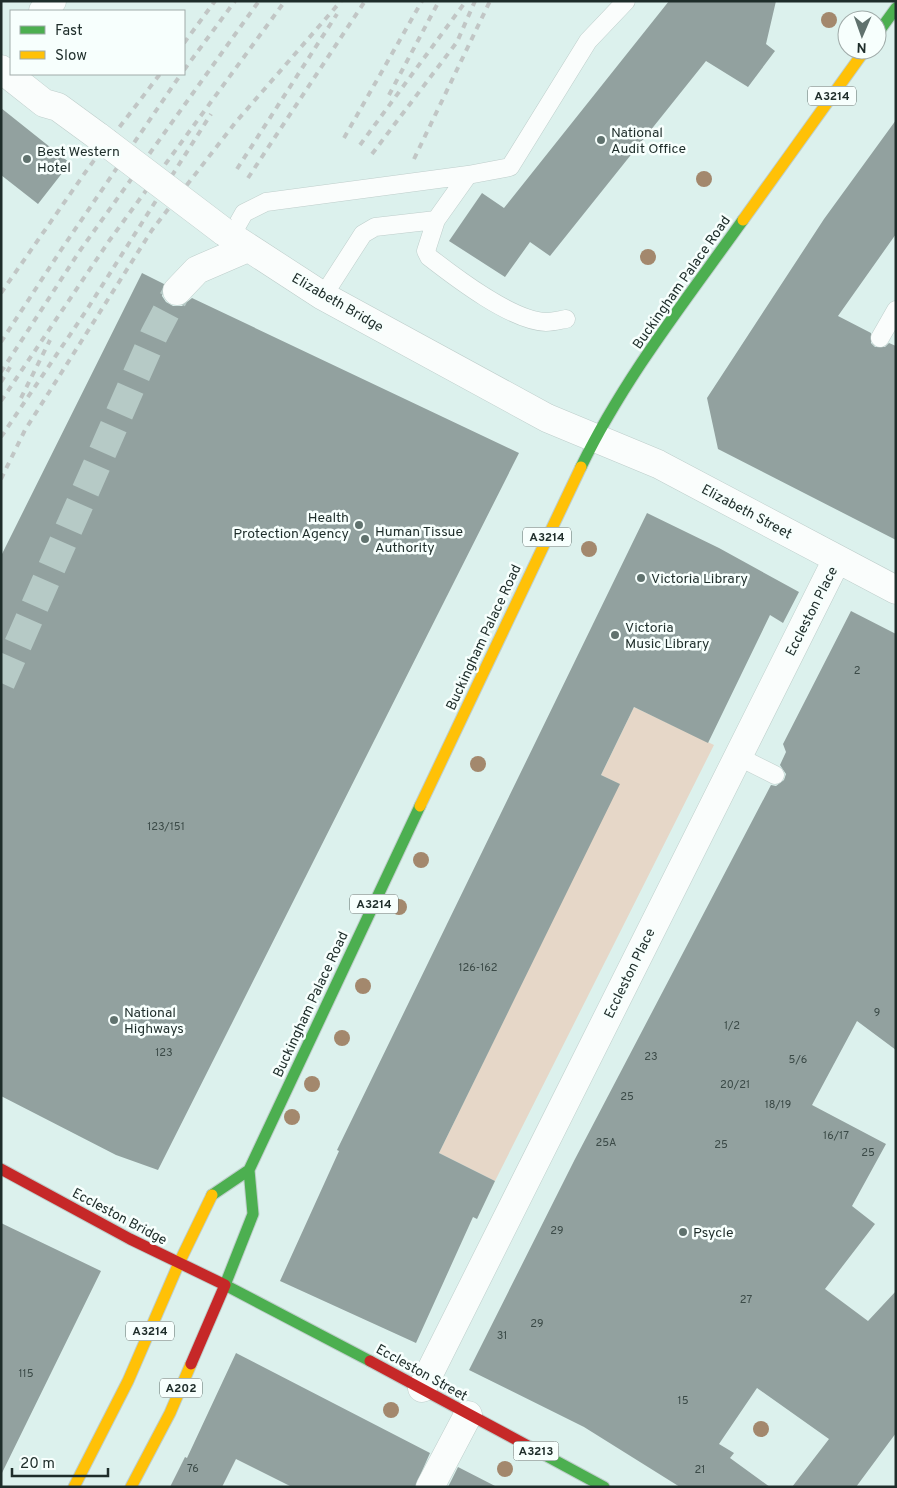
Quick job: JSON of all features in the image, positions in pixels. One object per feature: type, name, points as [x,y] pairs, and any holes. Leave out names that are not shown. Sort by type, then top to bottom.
[{"type":"main road","points":[[887,20],[896,8]]},
{"type":"main road","name":"Buckingham Palace Road","points":[[249,1170],[495,646],[596,437],[632,377],[676,313],[858,60]]},
{"type":"main road","name":"Eccleston Bridge","points":[[1,1170],[178,1263],[225,1285]]},
{"type":"main road","points":[[225,1285],[253,1214],[249,1170]]},
{"type":"main road","name":"A3214","points":[[74,1487],[128,1381],[178,1263],[212,1195],[249,1170]]},
{"type":"main road","name":"Eccleston Street","points":[[225,1285],[422,1388],[604,1487]]},
{"type":"main road","name":"A202","points":[[131,1487],[170,1413],[225,1285]]},
{"type":"street","name":"Elizabeth Bridge","points":[[2,72],[44,103],[58,107],[100,137],[234,238],[323,296],[547,418],[596,437]]},
{"type":"street","points":[[178,290],[196,270],[234,238]]},
{"type":"street","name":"Elizabeth Street","points":[[596,437],[658,464],[896,590]]},
{"type":"street","name":"Eccleston Place","points":[[422,1388],[837,559]]},
{"type":"street","points":[[430,1487],[468,1414]]},
{"type":"lane","points":[[234,238],[244,213],[266,202],[468,175],[510,167],[588,42],[626,1]]},
{"type":"lane","points":[[468,175],[436,220],[426,251],[429,256],[470,289],[526,318],[546,322],[566,319]]},
{"type":"lane","points":[[323,296],[362,234],[375,228],[436,220]]},
{"type":"lane","points":[[880,338],[896,310]]},
{"type":"lane","points":[[737,756],[775,775]]},
{"type":"shaded area","points":[[634,707],[714,745],[495,1181],[439,1153],[619,784],[601,775]]},
{"type":"building","name":"National Audit Office","points":[[669,1],[776,1],[766,44],[775,51],[748,87],[706,61],[550,256],[530,242],[505,277],[449,241],[482,193],[504,208]]},
{"type":"building","points":[[1,108],[70,163],[38,204],[1,175]]},
{"type":"building","points":[[896,120],[896,234],[838,316],[871,333],[871,343],[875,347],[885,347],[889,343],[896,346],[896,540],[718,449],[707,398],[824,219]]},
{"type":"building","points":[[142,273],[164,284],[162,296],[166,302],[173,306],[182,306],[192,298],[519,453],[158,1170],[116,1155],[1,1096],[1,556]]},
{"type":"building","points":[[647,513],[719,548],[799,592],[783,623],[770,615],[708,743],[634,707],[601,775],[620,784],[439,1153],[495,1181],[477,1219],[473,1217],[416,1343],[280,1281],[339,1151],[337,1150]]},
{"type":"building","points":[[851,611],[896,634],[896,1050],[857,1021],[812,1105],[886,1144],[852,1206],[875,1224],[825,1289],[868,1321],[896,1291],[896,1433],[856,1487],[792,1487],[829,1439],[757,1388],[719,1444],[734,1453],[730,1458],[770,1487],[680,1487],[584,1427],[469,1370],[575,1159],[771,785],[776,786],[784,780],[786,774],[780,765],[786,752],[783,744]]},
{"type":"building","points":[[1,1223],[101,1271],[1,1475]]},
{"type":"building","points":[[236,1353],[430,1453],[415,1487],[292,1487],[236,1459],[222,1487],[170,1487],[185,1457],[187,1458]]},
{"type":"building","points":[[458,1467],[497,1487],[448,1487]]},
{"type":"tunnel","points":[[1,683],[154,335],[177,291]]},
{"type":"railway","points":[[185,42],[215,1]]},
{"type":"railway","points":[[185,69],[235,1]]},
{"type":"railway","points":[[1,372],[79,252],[259,1]]},
{"type":"railway","points":[[1,401],[109,241],[285,1]]},
{"type":"railway","points":[[1,479],[25,430],[152,230],[235,123],[341,1]]},
{"type":"railway","points":[[248,178],[365,1]]},
{"type":"railway","points":[[344,138],[422,1]]},
{"type":"railway","points":[[389,95],[439,1]]},
{"type":"railway","points":[[360,145],[466,1]]},
{"type":"railway","points":[[372,154],[457,42],[475,1]]},
{"type":"railway","points":[[414,159],[490,1]]},
{"type":"railway","points":[[237,169],[337,14]]},
{"type":"railway","points":[[1,293],[89,167],[159,75]]},
{"type":"railway","points":[[1,342],[180,75]]},
{"type":"railway","points":[[1,437],[86,311],[211,114]]},
{"type":"railway","points":[[21,398],[50,340]]},
{"type":"railway","points":[[1,382],[10,367]]},
{"type":"traffic: fast","points":[[887,20],[896,8]]},
{"type":"traffic: fast","points":[[581,467],[616,402],[636,371],[743,220]]},
{"type":"traffic: fast","points":[[212,1195],[249,1170],[420,806]]},
{"type":"traffic: fast","points":[[249,1170],[253,1214],[225,1285],[370,1361]]},
{"type":"traffic: fast","points":[[543,1454],[604,1487]]},
{"type":"traffic: slow","points":[[743,220],[858,60]]},
{"type":"traffic: slow","points":[[420,806],[581,467]]},
{"type":"traffic: slow","points":[[74,1487],[128,1381],[179,1263],[212,1195]]},
{"type":"traffic: slow","points":[[131,1487],[170,1413],[191,1364]]},
{"type":"traffic: jam","points":[[1,1169],[130,1239],[225,1285],[191,1364]]},
{"type":"traffic: jam","points":[[370,1361],[543,1454]]},
{"type":"place","name":"National Audit Office","points":[[601,140]]},
{"type":"place","name":"Best Western Hotel","points":[[27,159]]},
{"type":"place","name":"Health Protection Agency","points":[[359,525]]},
{"type":"place","name":"Human Tissue Authority","points":[[365,539]]},
{"type":"place","name":"Victoria Library","points":[[641,578]]},
{"type":"place","name":"Victoria Music Library","points":[[615,635]]},
{"type":"place","name":"National Highways","points":[[114,1020]]},
{"type":"place","name":"Psycle","points":[[683,1232]]}]
